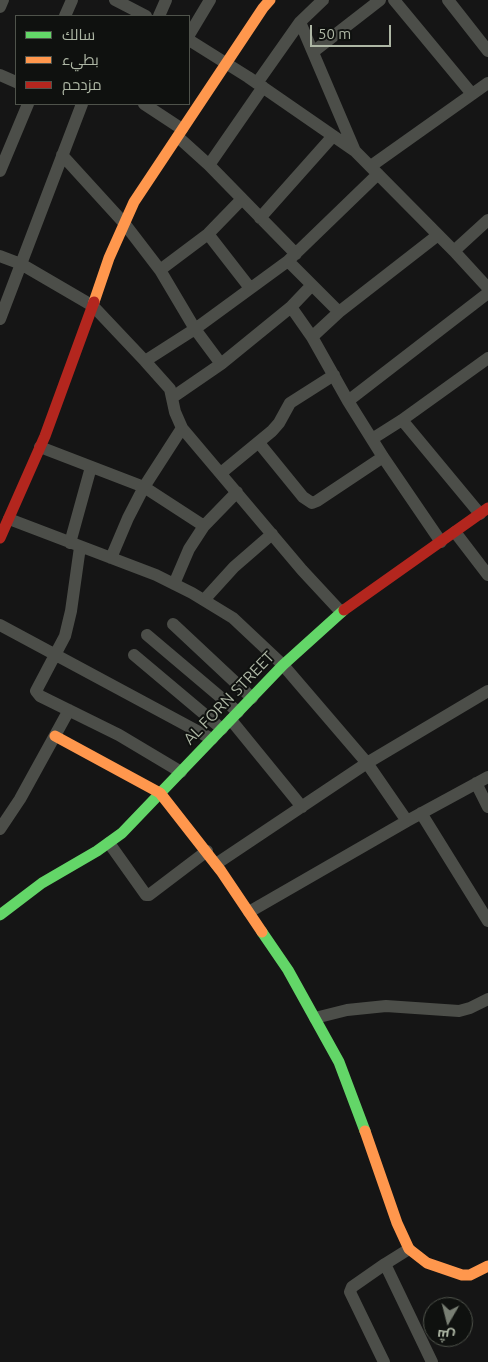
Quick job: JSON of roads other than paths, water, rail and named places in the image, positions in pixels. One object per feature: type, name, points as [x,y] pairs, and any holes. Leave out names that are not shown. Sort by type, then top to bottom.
[{"type":"street","points":[[0,7],[3,0]]},
{"type":"street","points":[[65,15],[72,0]]},
{"type":"street","points":[[115,0],[144,15]]},
{"type":"street","points":[[159,15],[166,0]]},
{"type":"street","points":[[190,33],[210,0]]},
{"type":"street","points":[[0,538],[40,447],[92,306],[134,202],[270,0]]},
{"type":"street","points":[[209,165],[300,22],[321,0]]},
{"type":"street","points":[[313,52],[380,0]]},
{"type":"street","points":[[394,0],[472,94]]},
{"type":"street","points":[[448,0],[488,51]]},
{"type":"street","points":[[300,22],[356,150]]},
{"type":"street","points":[[190,41],[356,150],[488,288]]},
{"type":"street","points":[[0,75],[15,82]]},
{"type":"street","points":[[146,361],[195,329],[292,258],[375,170],[488,83]]},
{"type":"street","points":[[0,171],[28,105]]},
{"type":"street","points":[[0,319],[82,105]]},
{"type":"street","points":[[145,105],[180,133],[260,218],[292,258],[311,286],[339,312]]},
{"type":"street","points":[[260,218],[333,136]]},
{"type":"street","points":[[62,155],[124,223],[160,270],[195,329],[222,364]]},
{"type":"street","points":[[160,270],[208,234],[242,199]]},
{"type":"street","points":[[454,251],[488,220]]},
{"type":"street","points":[[208,234],[250,288]]},
{"type":"street","points":[[312,337],[339,312],[438,235]]},
{"type":"street","points":[[0,256],[21,264],[92,306],[146,361],[170,389],[175,412],[182,428],[302,570],[341,612]]},
{"type":"street","points":[[173,397],[222,364],[291,307],[311,286]]},
{"type":"street","points":[[348,401],[488,293]]},
{"type":"street","points":[[291,307],[312,337],[348,401],[383,457],[441,542]]},
{"type":"street","points":[[372,439],[402,420],[488,358]]},
{"type":"street","points":[[221,473],[259,443],[279,423],[290,403],[334,375]]},
{"type":"street","points":[[402,420],[484,511]]},
{"type":"street","points":[[111,558],[144,487],[182,428]]},
{"type":"street","points":[[259,443],[303,497],[312,503],[383,457]]},
{"type":"street","points":[[40,447],[144,487],[204,526]]},
{"type":"street","points":[[91,467],[75,545],[68,627],[36,691],[40,696],[118,735],[181,772]]},
{"type":"street","points":[[174,584],[189,549],[204,526],[237,492]]},
{"type":"street","name":"AL FORN STREET","points":[[0,915],[42,883],[109,843],[134,822],[283,665],[341,612],[484,511]]},
{"type":"street","points":[[9,519],[156,575],[204,600],[233,618],[246,628],[283,665],[367,763],[407,821]]},
{"type":"street","points":[[455,532],[488,575]]},
{"type":"street","points":[[204,600],[234,567],[272,534]]},
{"type":"street","points":[[173,624],[252,698]]},
{"type":"street","points":[[0,625],[212,740]]},
{"type":"street","points":[[147,635],[230,720],[302,807]]},
{"type":"street","points":[[134,655],[230,720]]},
{"type":"street","points":[[216,864],[367,763],[488,691]]},
{"type":"street","points":[[3,825],[20,799],[69,710]]},
{"type":"street","points":[[55,736],[160,793],[216,864],[288,970],[339,1062],[397,1223],[409,1250],[427,1264],[462,1275],[475,1273],[488,1266]]},
{"type":"street","points":[[249,912],[421,813],[488,777]]},
{"type":"street","points":[[476,783],[488,807]]},
{"type":"street","points":[[0,808],[3,825]]},
{"type":"street","points":[[421,813],[488,921]]},
{"type":"street","points":[[109,843],[146,895],[149,895],[207,852]]},
{"type":"street","points":[[315,1018],[347,1010],[386,1006],[459,1011],[488,999]]},
{"type":"street","points":[[384,1362],[350,1292],[352,1287],[409,1250]]},
{"type":"street","points":[[385,1264],[432,1362]]}]
